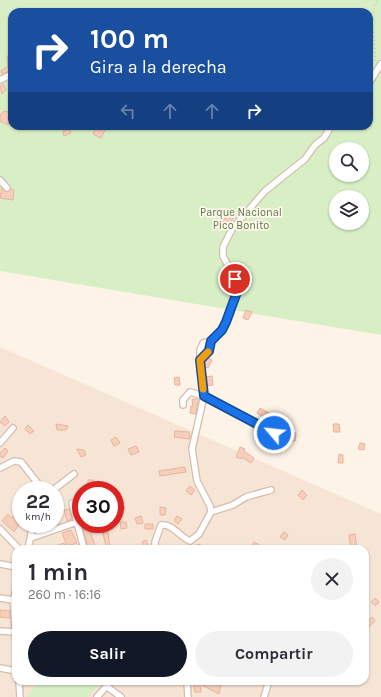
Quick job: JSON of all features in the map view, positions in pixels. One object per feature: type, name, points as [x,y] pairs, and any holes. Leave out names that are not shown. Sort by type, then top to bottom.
[{"type":"street","points":[[374,74],[381,64]]},
{"type":"street","points":[[156,545],[161,524],[167,525],[190,541],[199,534],[211,512],[210,506],[197,481],[192,449],[204,396],[200,360],[201,346],[203,343],[211,341],[222,330],[237,292],[235,279],[223,256],[223,247],[228,235],[265,192],[305,159],[315,145],[324,138],[329,130]]},
{"type":"street","points":[[0,180],[7,188]]},
{"type":"street","points":[[200,360],[209,351],[211,341]]},
{"type":"street","points":[[183,405],[183,400],[190,392],[204,396],[287,440]]},
{"type":"street","points":[[0,443],[13,428]]},
{"type":"street","points":[[0,468],[14,461],[21,462],[36,481]]},
{"type":"street","points":[[64,482],[74,474]]},
{"type":"street","points":[[211,512],[233,505],[246,497],[271,490]]},
{"type":"street","points":[[31,538],[72,524]]},
{"type":"street","points":[[0,528],[15,545]]},
{"type":"street","points":[[29,545],[32,533]]},
{"type":"street","points":[[80,533],[83,545]]},
{"type":"street","points":[[0,564],[12,566]]},
{"type":"street","points":[[0,598],[12,600]]},
{"type":"street","points":[[0,631],[12,632]]},
{"type":"street","points":[[0,668],[12,670]]},
{"type":"street","points":[[19,685],[20,697]]},
{"type":"street","points":[[187,685],[188,697]]},
{"type":"street","points":[[264,697],[268,685]]},
{"type":"street","points":[[97,697],[106,686],[120,697]]},
{"type":"path","points":[[373,13],[377,0]]},
{"type":"path","points":[[373,24],[377,58],[374,74]]},
{"type":"shaded area","points":[[0,347],[381,514],[381,697],[0,697]]},
{"type":"green space","name":"Parque Nacional Pico Bonito","points":[[0,0],[381,0],[381,335],[0,271]]},
{"type":"green space","points":[[37,685],[98,685],[88,697],[26,697]]},
{"type":"building","points":[[8,66],[8,72],[2,74],[1,71]]},
{"type":"building","points":[[3,84],[6,89],[2,94],[0,87]]},
{"type":"building","points":[[4,111],[8,112],[8,125],[0,121],[0,115]]},
{"type":"building","points":[[70,130],[71,133],[64,136],[63,131]]},
{"type":"building","points":[[95,130],[105,130],[101,138],[93,134]]},
{"type":"building","points":[[2,188],[6,192],[11,189],[14,190],[13,200],[0,198]]},
{"type":"building","points":[[228,215],[233,218],[228,227],[221,230],[219,225]]},
{"type":"building","points":[[246,310],[252,312],[248,320],[243,318]]},
{"type":"building","points":[[208,358],[212,360],[208,368],[204,367],[204,364]]},
{"type":"building","points":[[212,376],[213,385],[207,386],[205,377]]},
{"type":"building","points":[[179,377],[180,385],[175,385],[174,378]]},
{"type":"building","points":[[192,399],[198,399],[196,414],[190,413],[191,406],[193,407]]},
{"type":"building","points":[[260,408],[269,413],[265,418],[257,413]]},
{"type":"building","points":[[5,416],[9,422],[5,426],[0,422]]},
{"type":"building","points":[[56,424],[68,426],[66,430],[57,430]]},
{"type":"building","points":[[333,424],[339,424],[340,432],[334,432]]},
{"type":"building","points":[[28,425],[34,431],[30,434],[25,429]]},
{"type":"building","points":[[175,431],[189,432],[190,439],[174,437]]},
{"type":"building","points":[[292,432],[296,433],[295,441],[291,441]]},
{"type":"building","points":[[116,437],[120,443],[114,446],[111,440]]},
{"type":"building","points":[[360,443],[365,444],[364,450],[358,449]]},
{"type":"building","points":[[136,446],[139,452],[131,455],[128,449]]},
{"type":"building","points":[[240,447],[245,449],[244,451],[254,458],[251,463],[242,457],[242,459],[236,457]]},
{"type":"building","points":[[5,448],[8,451],[3,458],[0,456],[0,453]]},
{"type":"building","points":[[77,449],[84,450],[86,455],[81,457]]},
{"type":"building","points":[[339,454],[343,455],[343,463],[338,463]]},
{"type":"building","points":[[185,467],[186,472],[160,476],[159,471]]},
{"type":"building","points":[[190,486],[195,490],[191,495],[186,491]]},
{"type":"building","points":[[302,490],[307,495],[303,500],[298,495]]},
{"type":"building","points":[[160,507],[166,508],[165,515],[160,515]]},
{"type":"building","points":[[69,509],[72,519],[67,521],[64,510]]},
{"type":"building","points":[[8,514],[12,518],[12,530],[2,521]]},
{"type":"building","points":[[141,516],[143,523],[137,524],[135,518]]},
{"type":"building","points":[[177,516],[182,519],[178,524],[174,521]]},
{"type":"building","points":[[124,522],[126,522],[127,528],[124,528]]},
{"type":"building","points":[[145,524],[153,524],[153,529],[145,529]]},
{"type":"building","points":[[71,530],[77,543],[67,545],[62,533]]},
{"type":"building","points":[[284,532],[288,535],[285,540],[280,537]]},
{"type":"building","points":[[84,533],[91,533],[95,545],[87,545]]},
{"type":"building","points":[[103,533],[108,533],[110,545],[106,545]]},
{"type":"building","points":[[355,534],[356,545],[350,545],[349,535]]},
{"type":"building","points":[[146,540],[148,545],[143,545],[142,542]]},
{"type":"building","points":[[375,598],[379,602],[375,606],[371,602]]},
{"type":"building","points":[[0,610],[10,611],[10,618],[0,617]]},
{"type":"building","points":[[372,617],[375,621],[369,627],[369,620]]},
{"type":"building","points":[[194,685],[200,685],[201,692],[195,692]]},
{"type":"building","points":[[202,685],[221,685],[219,694]]},
{"type":"slow traffic","points":[[203,389],[200,360],[208,352]]},
{"type":"route","points":[[235,279],[237,292],[226,322],[222,330],[211,341],[209,351],[200,360],[204,396],[274,433]]}]
